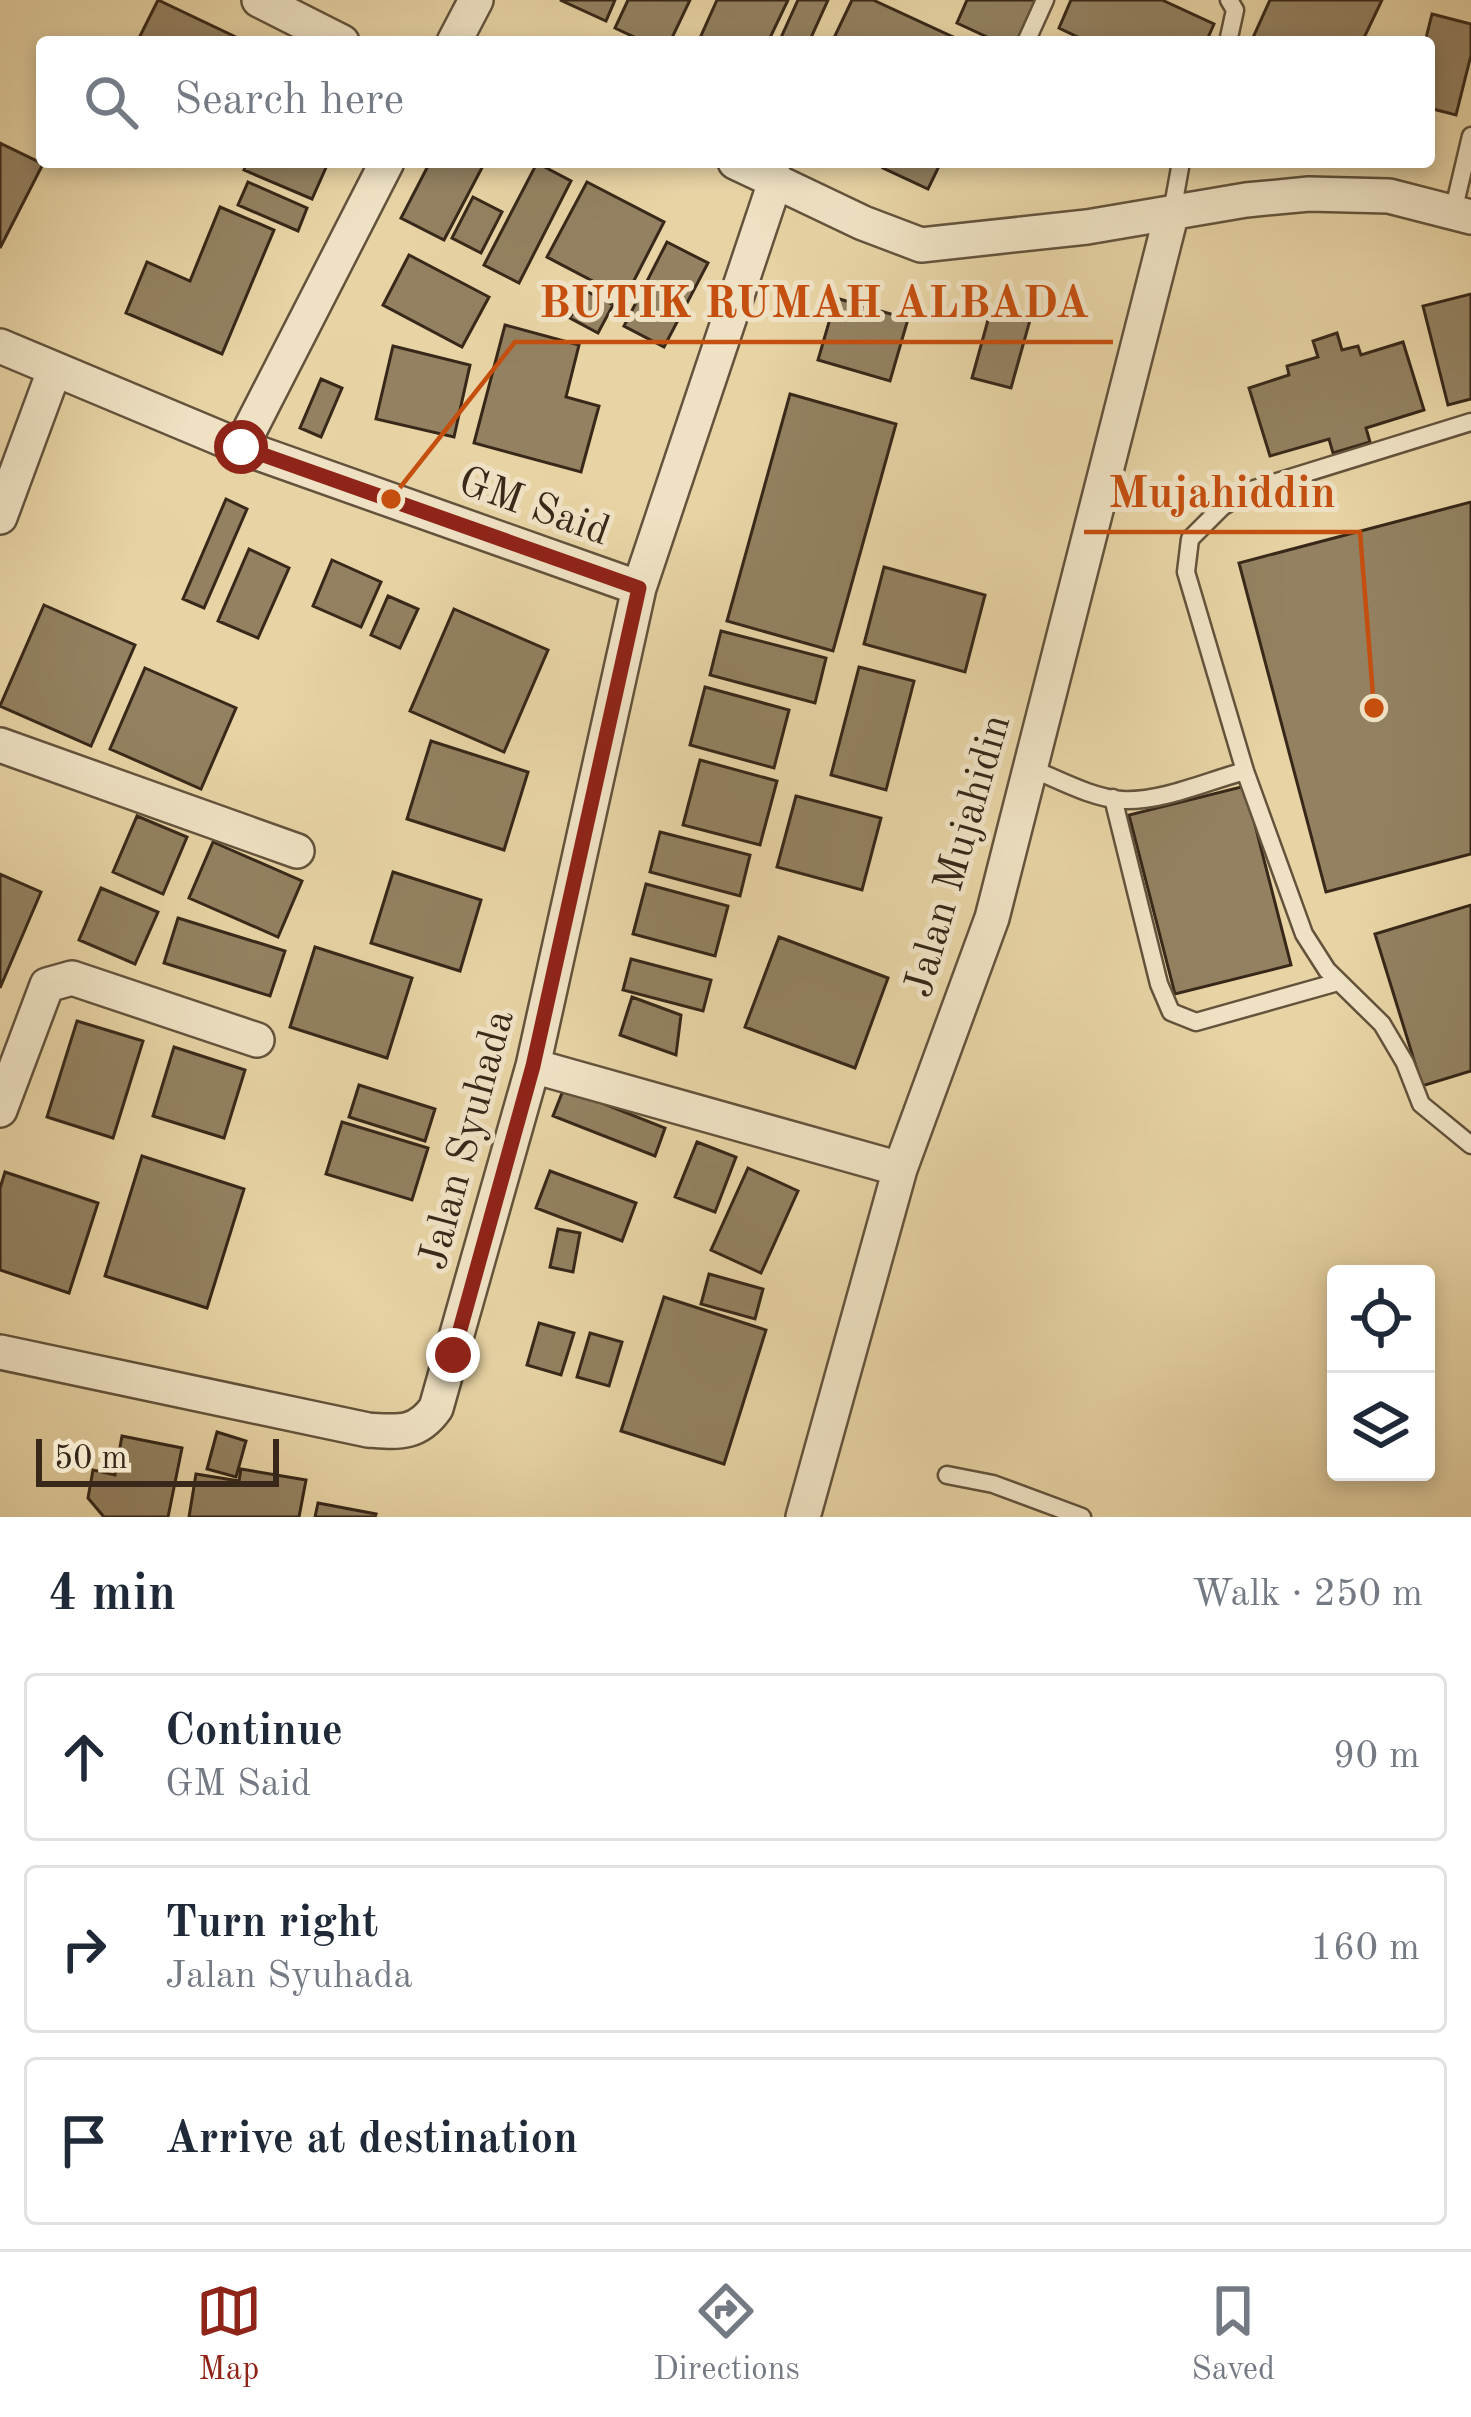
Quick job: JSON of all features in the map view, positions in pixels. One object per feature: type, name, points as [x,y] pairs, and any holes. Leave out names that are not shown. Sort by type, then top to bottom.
[{"type":"street","points":[[259,0],[330,36]]},
{"type":"street","points":[[241,447],[384,168]]},
{"type":"street","points":[[750,168],[863,223],[921,245],[1087,227],[1246,200],[1349,193],[1389,196],[1462,214]]},
{"type":"street","name":"Jalan Syuhada","points":[[0,1352],[368,1430],[407,1433],[436,1408],[533,1066],[639,588],[776,179]]},
{"type":"street","name":"Jalan Mujahidin","points":[[803,1517],[900,1168],[992,918],[1172,212]]},
{"type":"street","name":"GM Said","points":[[0,346],[241,447],[639,588]]},
{"type":"street","points":[[0,517],[54,371]]},
{"type":"street","points":[[0,745],[297,851]]},
{"type":"street","points":[[0,1110],[47,985],[71,978],[256,1040]]},
{"type":"street","points":[[533,1066],[900,1168]]},
{"type":"lane","points":[[1029,36],[1045,0]]},
{"type":"lane","points":[[1229,36],[1236,3]]},
{"type":"lane","points":[[1462,214],[1471,136]]},
{"type":"lane","points":[[1172,212],[1180,168]]},
{"type":"lane","points":[[1471,422],[1248,491],[1222,507],[1190,539],[1186,572],[1245,770],[1304,934],[1338,982],[1382,1024],[1421,1104],[1471,1144]]},
{"type":"lane","points":[[1030,768],[1113,798],[1145,798],[1245,770]]},
{"type":"lane","points":[[1113,798],[1159,984],[1171,1012],[1196,1022],[1338,982]]},
{"type":"lane","points":[[947,1475],[993,1484],[1082,1517]]},
{"type":"building","points":[[158,0],[234,36],[140,36]]},
{"type":"building","points":[[560,0],[615,0],[606,21]]},
{"type":"building","points":[[628,0],[690,0],[673,36],[632,36],[615,28]]},
{"type":"building","points":[[717,0],[788,0],[771,36],[701,36]]},
{"type":"building","points":[[798,0],[828,0],[812,36],[782,36]]},
{"type":"building","points":[[852,0],[873,0],[951,36],[835,36]]},
{"type":"building","points":[[967,0],[1040,0],[1023,36],[985,36],[957,23]]},
{"type":"building","points":[[1071,0],[1162,0],[1214,24],[1209,36],[1076,36],[1059,28]]},
{"type":"building","points":[[1270,0],[1382,0],[1365,36],[1254,36]]},
{"type":"building","points":[[1432,14],[1471,24],[1471,55],[1456,115],[1435,110],[1435,36],[1426,36]]},
{"type":"building","points":[[0,143],[36,161],[36,168],[41,168],[0,248]]},
{"type":"building","points":[[245,168],[326,168],[312,199]]},
{"type":"building","points":[[427,168],[482,168],[444,240],[401,218]]},
{"type":"building","points":[[534,168],[546,168],[571,181],[519,283],[484,265]]},
{"type":"building","points":[[883,168],[938,168],[928,189]]},
{"type":"building","points":[[248,182],[307,208],[298,231],[238,205]]},
{"type":"building","points":[[587,182],[664,222],[625,298],[547,257]]},
{"type":"building","points":[[473,197],[502,212],[481,253],[452,238]]},
{"type":"building","points":[[220,207],[274,230],[222,354],[126,313],[147,262],[190,281]]},
{"type":"building","points":[[667,242],[708,263],[664,347],[624,326]]},
{"type":"building","points":[[409,255],[489,297],[462,347],[383,305]]},
{"type":"building","points":[[584,290],[613,305],[598,333],[570,318]]},
{"type":"building","points":[[1471,294],[1471,399],[1448,405],[1423,306]]},
{"type":"building","points":[[836,298],[908,319],[890,381],[818,360]]},
{"type":"building","points":[[991,309],[1030,320],[1011,388],[972,378]]},
{"type":"building","points":[[505,325],[579,345],[566,397],[599,406],[581,472],[474,443]]},
{"type":"building","points":[[1337,333],[1342,350],[1358,346],[1361,355],[1403,342],[1424,410],[1366,428],[1370,442],[1333,453],[1329,439],[1270,456],[1249,388],[1289,375],[1287,366],[1318,357],[1313,341]]},
{"type":"building","points":[[393,346],[470,365],[454,437],[376,419]]},
{"type":"building","points":[[321,379],[342,388],[321,437],[300,428]]},
{"type":"building","points":[[790,394],[896,424],[833,651],[727,621]]},
{"type":"building","points":[[226,499],[247,509],[204,608],[183,599]]},
{"type":"building","points":[[1471,502],[1471,854],[1326,892],[1239,563]]},
{"type":"building","points":[[249,549],[289,568],[258,638],[218,621]]},
{"type":"building","points":[[332,560],[381,582],[361,627],[313,606]]},
{"type":"building","points":[[884,567],[985,595],[965,672],[864,644]]},
{"type":"building","points":[[388,596],[418,609],[400,648],[371,635]]},
{"type":"building","points":[[44,605],[135,645],[91,746],[0,706]]},
{"type":"building","points":[[454,609],[548,650],[504,752],[410,711]]},
{"type":"building","points":[[721,631],[826,658],[815,703],[710,675]]},
{"type":"building","points":[[859,667],[914,681],[886,790],[831,775]]},
{"type":"building","points":[[145,668],[236,708],[201,789],[110,749]]},
{"type":"building","points":[[705,687],[789,710],[774,768],[690,745]]},
{"type":"building","points":[[431,741],[528,772],[504,850],[407,819]]},
{"type":"building","points":[[700,760],[777,781],[760,845],[683,825]]},
{"type":"building","points":[[1245,786],[1291,965],[1175,994],[1129,815]]},
{"type":"building","points":[[796,796],[881,818],[862,890],[777,867]]},
{"type":"building","points":[[137,816],[187,837],[163,894],[113,872]]},
{"type":"building","points":[[660,832],[750,855],[740,896],[650,872]]},
{"type":"building","points":[[213,842],[302,881],[278,937],[189,898]]},
{"type":"building","points":[[393,872],[481,900],[460,971],[371,943]]},
{"type":"building","points":[[0,874],[41,892],[0,988]]},
{"type":"building","points":[[646,884],[728,906],[715,956],[633,934]]},
{"type":"building","points":[[101,888],[158,912],[135,964],[79,940]]},
{"type":"building","points":[[1471,905],[1471,1071],[1422,1086],[1375,934]]},
{"type":"building","points":[[178,918],[285,951],[270,996],[164,963]]},
{"type":"building","points":[[779,937],[888,978],[855,1068],[745,1027]]},
{"type":"building","points":[[315,947],[412,978],[387,1058],[290,1027]]},
{"type":"building","points":[[631,959],[711,980],[703,1011],[623,990]]},
{"type":"building","points":[[632,997],[681,1015],[676,1055],[620,1035]]},
{"type":"building","points":[[77,1021],[143,1041],[113,1138],[47,1117]]},
{"type":"building","points":[[174,1047],[245,1070],[224,1138],[153,1116]]},
{"type":"building","points":[[359,1085],[435,1109],[425,1141],[349,1117]]},
{"type":"building","points":[[564,1088],[665,1128],[655,1156],[553,1116]]},
{"type":"building","points":[[342,1122],[428,1148],[412,1200],[326,1174]]},
{"type":"building","points":[[697,1142],[736,1157],[715,1212],[675,1197]]},
{"type":"building","points":[[142,1156],[244,1189],[207,1308],[105,1276]]},
{"type":"building","points":[[748,1168],[798,1191],[761,1273],[711,1250]]},
{"type":"building","points":[[550,1171],[636,1203],[622,1241],[536,1208]]},
{"type":"building","points":[[5,1172],[98,1203],[69,1293],[0,1270],[0,1188]]},
{"type":"building","points":[[558,1229],[580,1233],[573,1272],[550,1267]]},
{"type":"building","points":[[709,1274],[763,1289],[755,1319],[701,1304]]},
{"type":"building","points":[[664,1297],[766,1330],[724,1464],[621,1431]]},
{"type":"building","points":[[539,1323],[574,1333],[561,1375],[527,1365]]},
{"type":"building","points":[[590,1333],[622,1342],[609,1386],[577,1377]]},
{"type":"building","points":[[217,1432],[246,1441],[236,1477],[207,1469]]},
{"type":"building","points":[[122,1436],[182,1448],[168,1517],[104,1517],[88,1498],[93,1470],[115,1475]]},
{"type":"building","points":[[241,1469],[306,1480],[299,1517],[189,1517],[196,1474],[239,1481]]},
{"type":"building","points":[[318,1503],[376,1514],[315,1517]]},
{"type":"place","name":"BUTIK RUMAH ALBADA","points":[[391,499]]},
{"type":"place","name":"Mujahiddin","points":[[1374,708]]},
{"type":"route","points":[[241,447],[639,588],[533,1066],[453,1355]]}]
